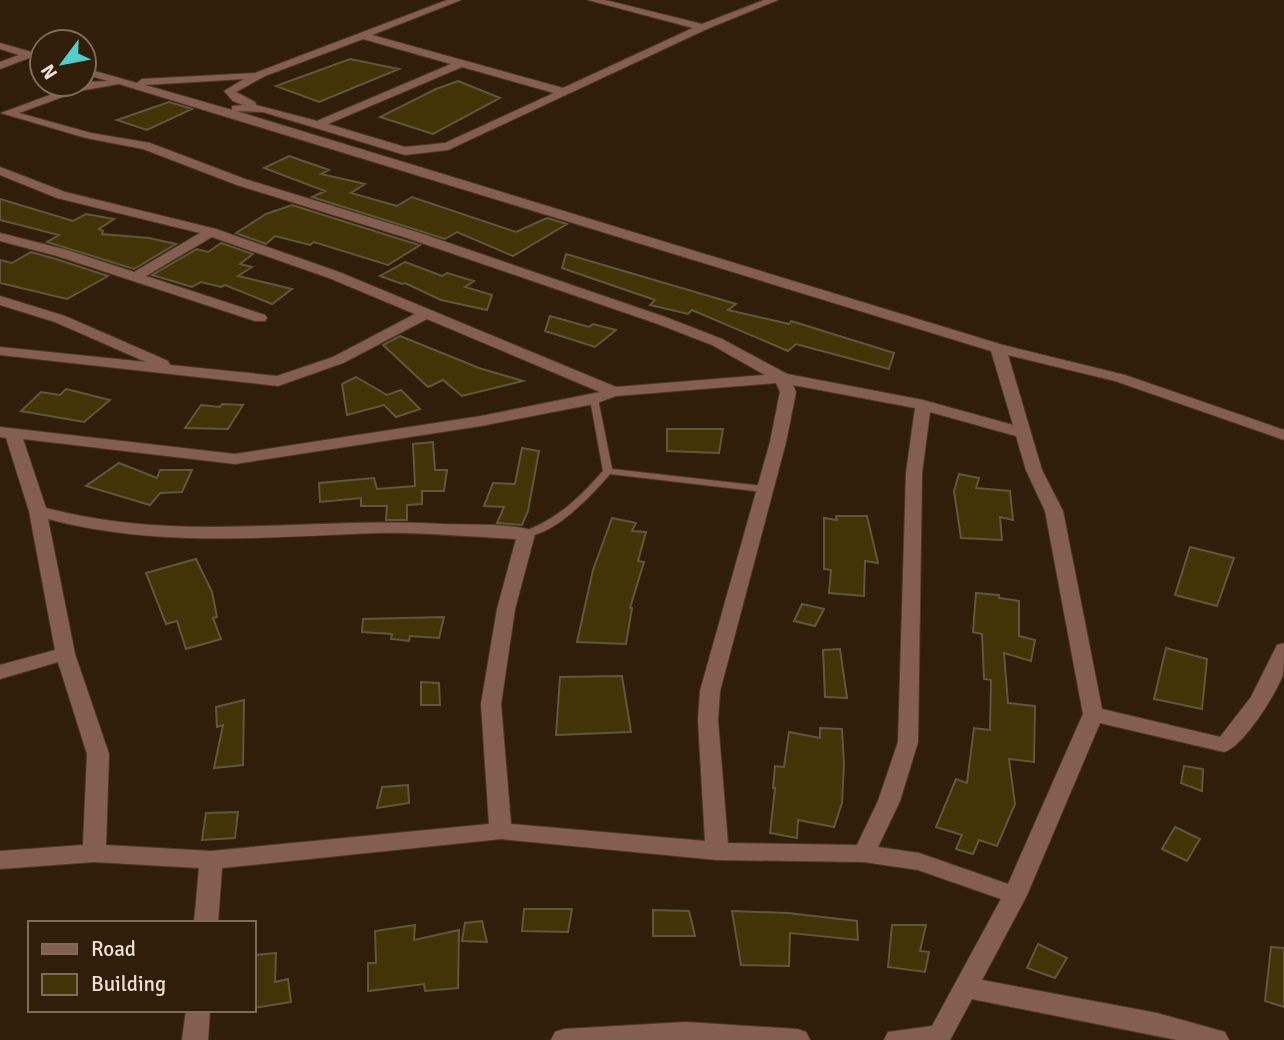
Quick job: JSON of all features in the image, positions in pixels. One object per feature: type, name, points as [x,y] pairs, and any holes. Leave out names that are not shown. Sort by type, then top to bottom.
[{"type":"street","points":[[441,177],[405,151],[264,109],[237,99],[229,91],[261,74],[456,0]]},
{"type":"street","points":[[405,151],[449,146],[703,27],[773,0]]},
{"type":"street","points":[[601,1],[703,27]]},
{"type":"street","points":[[360,35],[564,92]]},
{"type":"street","points":[[0,46],[28,54]]},
{"type":"street","points":[[0,66],[28,54]]},
{"type":"street","points":[[317,125],[459,64]]},
{"type":"street","points":[[98,86],[261,74]]},
{"type":"street","points":[[98,76],[210,107],[998,348],[1121,378],[1284,435]]},
{"type":"street","points":[[98,81],[105,78]]},
{"type":"street","points":[[4,114],[51,98]]},
{"type":"street","points":[[210,107],[264,109]]},
{"type":"street","points":[[4,114],[90,136],[146,146],[241,182],[412,235],[663,321],[717,342],[782,378],[788,392],[785,411],[762,489],[754,535],[710,691],[708,720],[717,850]]},
{"type":"street","points":[[0,170],[61,195],[211,232],[334,275],[614,391]]},
{"type":"street","points":[[135,277],[211,232]]},
{"type":"street","points":[[0,237],[62,253],[260,318]]},
{"type":"street","points":[[0,300],[60,319],[173,369]]},
{"type":"street","points":[[0,352],[278,381],[338,359],[428,313]]},
{"type":"street","points":[[897,1040],[938,1038],[1015,895],[1093,714],[1054,511],[1034,470],[998,348]]},
{"type":"street","points":[[94,853],[98,754],[65,654],[38,511],[6,433],[235,459],[481,421],[594,399],[614,391],[782,378],[923,405],[1021,432]]},
{"type":"street","points":[[864,853],[889,801],[908,742],[914,473],[923,405]]},
{"type":"street","points":[[38,511],[71,522],[135,531],[260,533],[381,528],[526,534],[506,609],[491,704],[501,831]]},
{"type":"street","points":[[1093,714],[1224,745],[1245,723],[1262,698],[1284,649]]},
{"type":"street","points":[[0,672],[65,654]]},
{"type":"street","points":[[0,860],[94,853],[211,860],[501,831],[717,850],[797,854],[864,853],[919,862],[1015,895]]},
{"type":"street","points":[[206,921],[211,860]]},
{"type":"street","points":[[965,987],[1157,1024],[1216,1040]]},
{"type":"street","points":[[195,1040],[198,1012]]},
{"type":"street","points":[[565,1040],[686,1033],[797,1040]]},
{"type":"lane","points":[[594,399],[608,471]]},
{"type":"lane","points":[[608,471],[762,489]]},
{"type":"lane","points":[[526,534],[555,523],[570,512],[608,471]]},
{"type":"building","points":[[350,59],[399,69],[319,102],[276,86]]},
{"type":"building","points":[[458,81],[500,98],[433,134],[380,117],[436,89]]},
{"type":"building","points":[[169,102],[192,109],[147,130],[117,120]]},
{"type":"building","points":[[289,156],[329,170],[321,174],[365,184],[351,193],[397,206],[412,197],[516,232],[547,218],[567,224],[513,256],[457,232],[445,239],[312,197],[325,191],[264,168]]},
{"type":"building","points":[[0,199],[73,221],[86,214],[114,219],[99,229],[103,231],[102,234],[149,238],[176,244],[134,269],[47,242],[59,235],[0,220]]},
{"type":"building","points":[[292,205],[420,245],[388,265],[314,242],[310,245],[275,236],[266,244],[236,233],[266,214]]},
{"type":"building","points":[[221,243],[253,254],[240,264],[252,267],[238,276],[292,289],[272,304],[225,285],[221,287],[201,282],[192,287],[152,275],[197,249],[208,252]]},
{"type":"building","points":[[31,252],[108,276],[67,299],[0,283],[0,260],[12,263]]},
{"type":"building","points":[[566,254],[736,304],[728,310],[789,324],[791,321],[894,353],[889,369],[796,344],[788,351],[692,310],[688,314],[650,305],[655,300],[562,268]]},
{"type":"building","points":[[405,262],[442,276],[447,273],[474,281],[465,287],[492,295],[487,310],[441,300],[405,283],[380,276]]},
{"type":"building","points":[[550,316],[589,327],[593,324],[616,330],[595,347],[545,331]]},
{"type":"building","points":[[400,336],[479,368],[523,381],[462,396],[443,380],[428,387],[383,345]]},
{"type":"building","points":[[356,377],[387,395],[401,390],[420,409],[396,417],[384,405],[347,415],[342,384]]},
{"type":"building","points":[[66,389],[110,400],[84,422],[21,411],[41,392],[60,395]]},
{"type":"building","points":[[222,404],[243,405],[228,429],[185,428],[201,405],[220,407]]},
{"type":"building","points":[[667,429],[723,429],[719,453],[667,451]]},
{"type":"building","points":[[433,442],[435,470],[447,470],[444,491],[422,491],[422,504],[407,505],[407,520],[386,520],[387,506],[361,506],[361,498],[320,502],[319,483],[374,478],[377,489],[415,486],[413,444]]},
{"type":"building","points":[[522,448],[539,451],[528,511],[522,525],[497,523],[504,507],[484,506],[493,483],[515,484]]},
{"type":"building","points":[[119,463],[157,478],[160,470],[192,470],[182,492],[160,493],[150,505],[86,486]]},
{"type":"building","points":[[959,474],[979,478],[976,488],[1010,491],[1013,520],[1000,517],[1002,540],[961,538],[954,491]]},
{"type":"building","points":[[836,516],[867,516],[878,563],[865,561],[864,596],[829,593],[831,570],[824,569],[824,518],[837,520]]},
{"type":"building","points":[[612,518],[636,523],[632,531],[646,532],[638,561],[644,562],[630,608],[626,644],[577,642],[593,570]]},
{"type":"building","points":[[1190,547],[1234,558],[1217,606],[1175,595]]},
{"type":"building","points":[[196,559],[212,592],[217,617],[213,618],[221,639],[186,649],[177,621],[166,624],[146,573]]},
{"type":"building","points":[[976,593],[999,595],[999,598],[1019,601],[1019,636],[1035,640],[1031,661],[1004,653],[1008,703],[1035,706],[1034,762],[1009,759],[1015,804],[997,846],[979,840],[973,854],[956,849],[962,835],[936,827],[956,779],[967,783],[974,728],[990,730],[991,680],[984,679],[982,634],[973,632]]},
{"type":"building","points":[[802,604],[824,609],[815,626],[794,621]]},
{"type":"building","points":[[444,617],[439,638],[410,636],[409,641],[391,639],[392,634],[362,632],[363,619]]},
{"type":"building","points":[[1166,648],[1207,659],[1202,709],[1154,699]]},
{"type":"building","points":[[840,649],[847,698],[825,697],[823,650]]},
{"type":"building","points":[[622,676],[631,732],[556,735],[560,677]]},
{"type":"building","points":[[421,682],[439,683],[440,705],[421,705]]},
{"type":"building","points":[[244,700],[243,765],[214,768],[223,725],[217,727],[216,707]]},
{"type":"building","points":[[820,728],[842,729],[842,803],[834,827],[798,820],[797,838],[770,833],[775,766],[784,767],[789,732],[820,738]]},
{"type":"building","points":[[1184,766],[1203,769],[1202,791],[1181,783]]},
{"type":"building","points":[[408,785],[409,803],[377,808],[382,787]]},
{"type":"building","points":[[238,812],[235,838],[202,840],[206,813]]},
{"type":"building","points":[[1175,827],[1200,839],[1187,861],[1162,849]]},
{"type":"building","points":[[524,909],[572,909],[568,932],[522,931]]},
{"type":"building","points":[[653,910],[689,911],[695,936],[653,936]]},
{"type":"building","points":[[732,911],[788,913],[857,921],[858,940],[790,933],[789,966],[741,965]]},
{"type":"building","points":[[482,921],[487,942],[462,941],[465,923]]},
{"type":"building","points":[[415,925],[414,940],[459,930],[458,988],[425,991],[424,984],[368,991],[368,963],[376,963],[375,931]]},
{"type":"building","points":[[892,925],[926,925],[920,951],[929,952],[925,972],[888,967]]},
{"type":"building","points":[[1038,944],[1067,958],[1055,978],[1027,968]]},
{"type":"building","points":[[1271,947],[1284,948],[1284,1007],[1265,1001]]},
{"type":"building","points":[[276,953],[275,982],[288,979],[291,1002],[256,1008],[256,955]]}]
